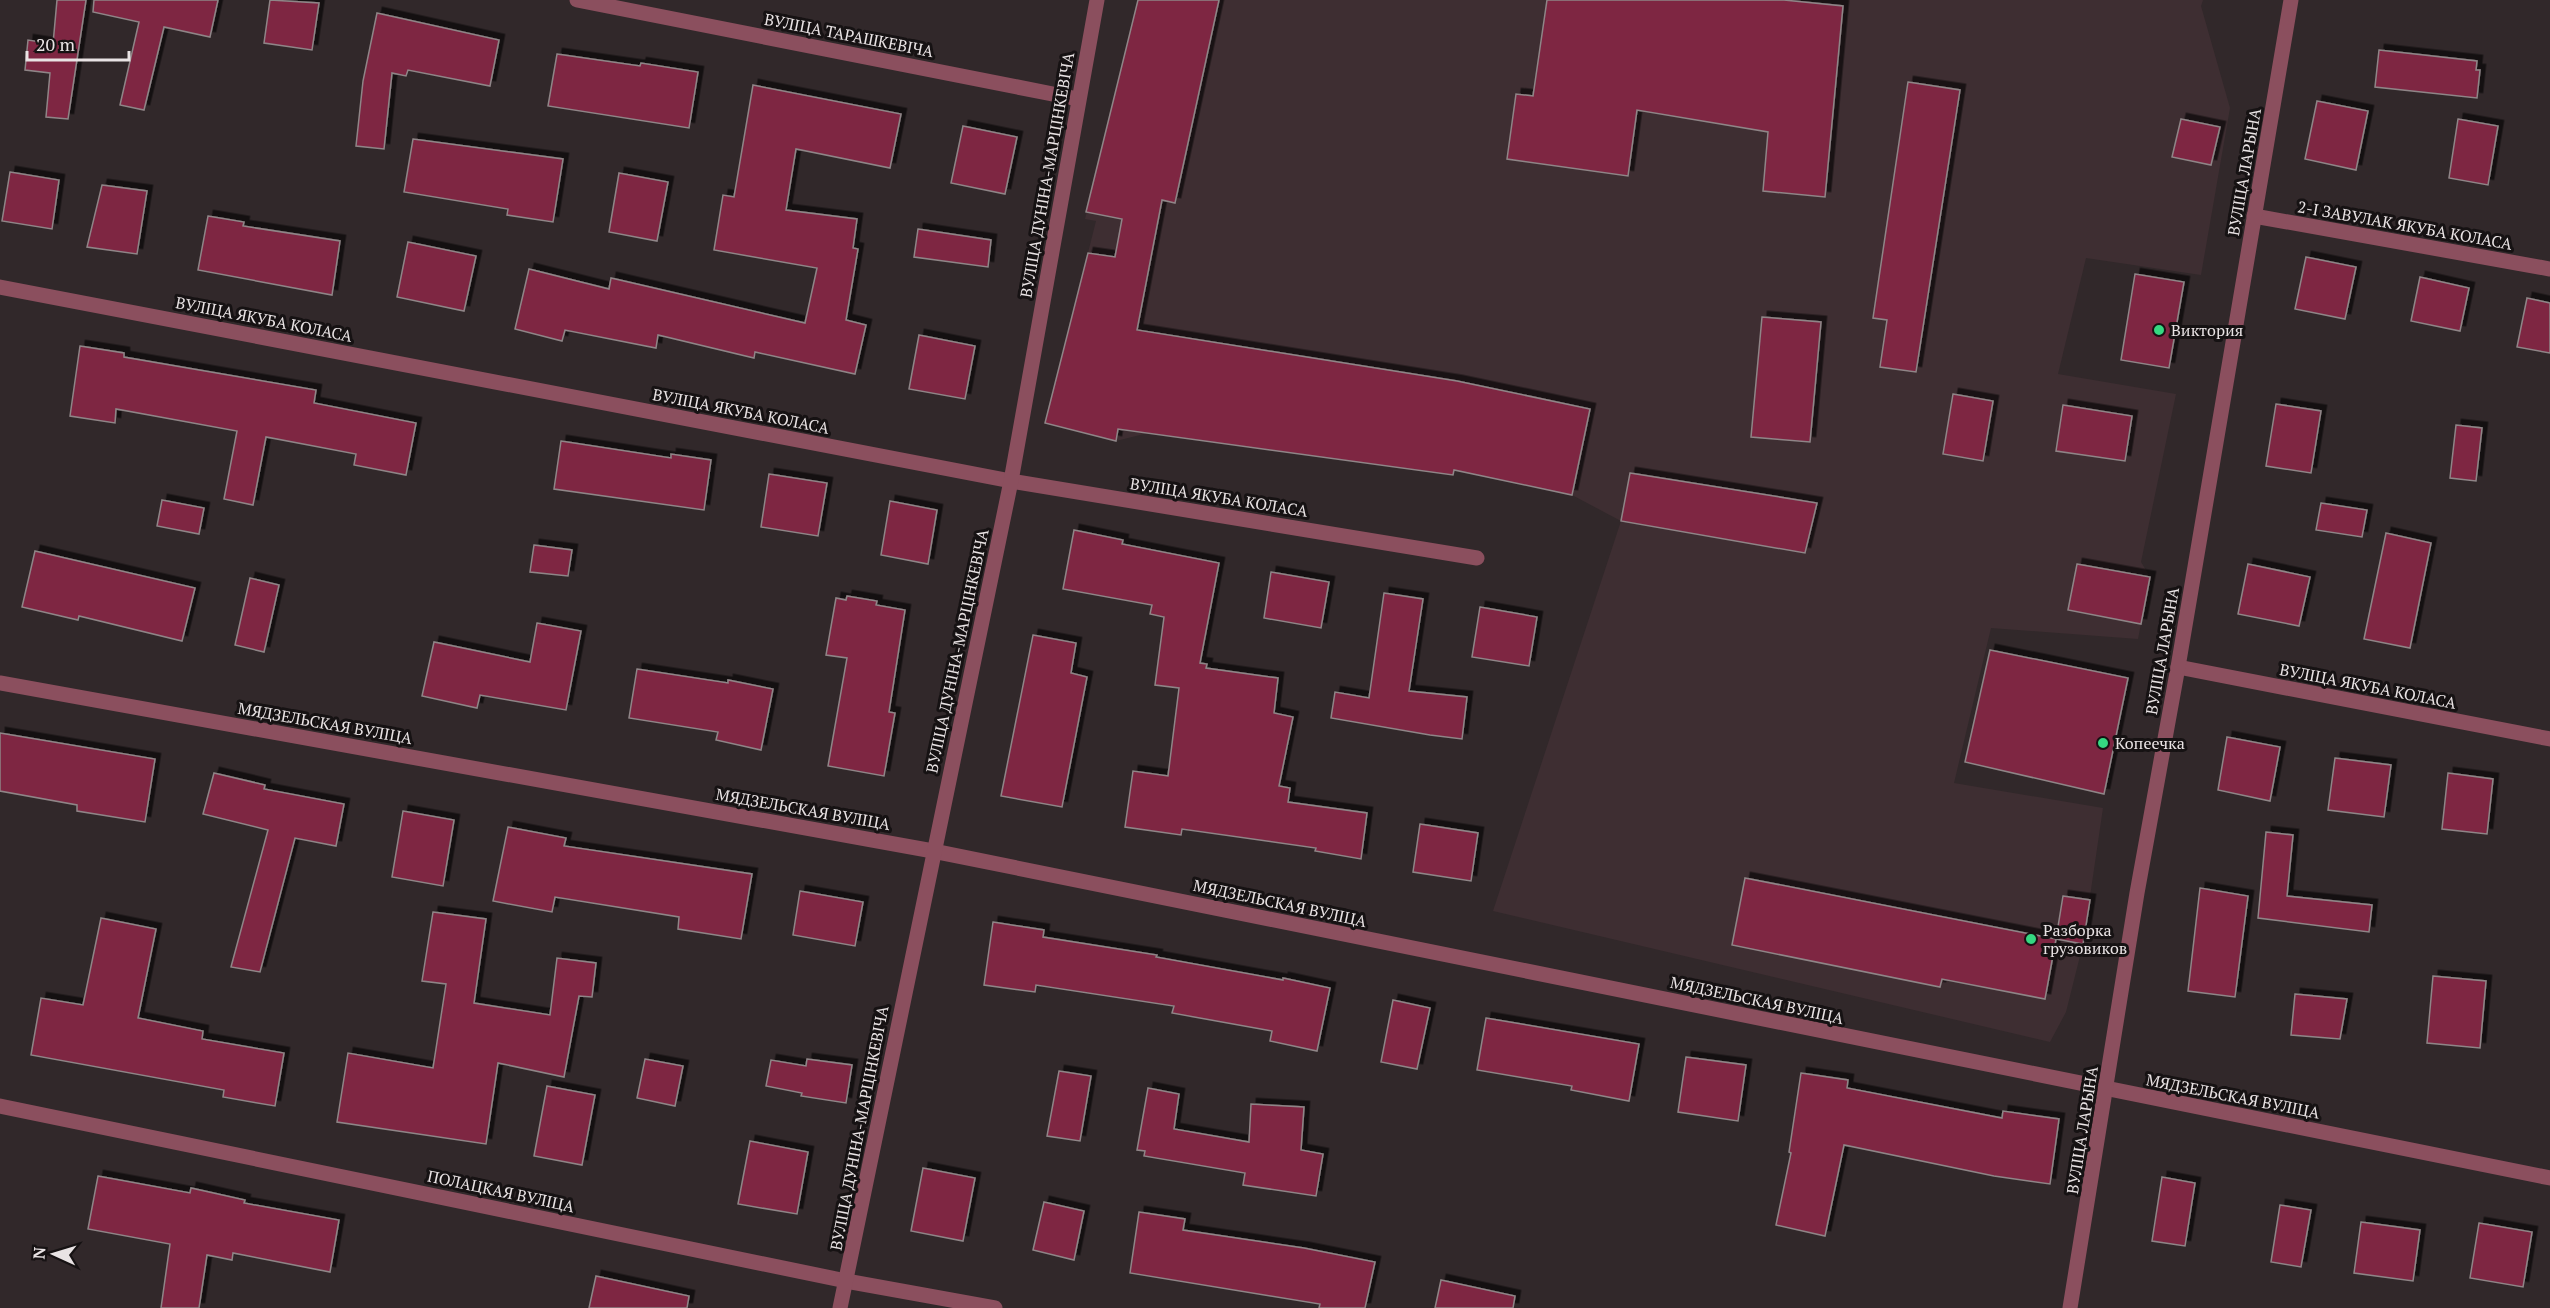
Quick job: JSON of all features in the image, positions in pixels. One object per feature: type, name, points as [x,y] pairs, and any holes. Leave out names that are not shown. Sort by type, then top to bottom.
[{"type":"street","name":"ВУЛІЦА ТАРАШКЕВІЧА","points":[[577,0],[1078,99]]},
{"type":"street","name":"ВУЛІЦА ДУНІНА-МАРЦІНКЕВІЧА","points":[[840,1308],[1011,481],[1097,0]]},
{"type":"street","name":"ВУЛІЦА ЛАРЫНА","points":[[2070,1308],[2137,893],[2178,667],[2291,0]]},
{"type":"street","name":"2-І ЗАВУЛАК ЯКУБА КОЛАСА","points":[[2254,216],[2550,269]]},
{"type":"street","name":"ВУЛІЦА ЯКУБА КОЛАСА","points":[[0,287],[1011,481],[1477,558]]},
{"type":"street","name":"ВУЛІЦА ЯКУБА КОЛАСА","points":[[2178,667],[2550,739]]},
{"type":"street","name":"МЯДЗЕЛЬСКАЯ ВУЛІЦА","points":[[0,683],[933,850],[2550,1178]]},
{"type":"street","name":"ПОЛАЦКАЯ ВУЛІЦА","points":[[0,1106],[846,1281],[995,1308]]},
{"type":"shaded area","points":[[1138,0],[2203,0],[2201,6],[2230,108],[2201,275],[2086,258],[2058,374],[2176,394],[2141,562],[2150,577],[2138,639],[1991,628],[1954,783],[2103,808],[2083,944],[2066,1012],[2050,1042],[1493,911],[1621,521],[1572,495],[1475,475],[1455,467],[1453,475],[1148,433],[1116,441],[1045,423],[1096,221],[1085,219]]},
{"type":"building","points":[[57,0],[86,0],[68,119],[46,117],[50,73],[25,70],[28,40],[53,44]]},
{"type":"building","points":[[94,0],[218,0],[210,37],[164,27],[144,110],[120,105],[139,22],[93,12]]},
{"type":"building","points":[[270,0],[319,3],[312,50],[264,43]]},
{"type":"building","points":[[1138,0],[1219,0],[1175,203],[1162,200],[1137,330],[1457,381],[1590,409],[1572,495],[1454,470],[1453,475],[1118,429],[1116,441],[1045,423],[1088,253],[1115,257],[1122,219],[1086,212]]},
{"type":"building","points":[[1547,0],[1784,0],[1843,6],[1825,197],[1763,191],[1768,132],[1637,110],[1628,176],[1507,159],[1516,94],[1533,96]]},
{"type":"building","points":[[377,13],[499,40],[490,86],[408,70],[406,76],[392,73],[384,149],[356,146],[363,81]]},
{"type":"building","points":[[2379,50],[2477,61],[2476,70],[2480,70],[2477,98],[2375,87]]},
{"type":"building","points":[[557,54],[698,72],[689,128],[548,106]]},
{"type":"building","points":[[1908,82],[1960,90],[1916,372],[1880,367],[1887,320],[1873,318]]},
{"type":"building","points":[[753,85],[901,114],[890,168],[796,149],[786,210],[857,219],[853,248],[858,249],[846,320],[866,325],[855,374],[755,352],[754,358],[658,335],[656,348],[565,330],[562,341],[515,329],[529,269],[609,289],[611,278],[805,323],[817,268],[714,250],[723,195],[734,197]]},
{"type":"building","points":[[2317,101],[2368,111],[2356,170],[2305,159]]},
{"type":"building","points":[[2181,119],[2220,127],[2211,165],[2172,157]]},
{"type":"building","points":[[2458,119],[2498,126],[2488,185],[2449,178]]},
{"type":"building","points":[[963,126],[1017,137],[1005,194],[951,183]]},
{"type":"building","points":[[413,139],[563,159],[553,222],[507,215],[508,209],[404,192]]},
{"type":"building","points":[[10,172],[59,180],[52,229],[2,221]]},
{"type":"building","points":[[619,173],[668,182],[657,241],[609,232]]},
{"type":"building","points":[[102,185],[147,191],[137,254],[87,247]]},
{"type":"building","points":[[208,216],[244,222],[243,226],[340,241],[332,295],[198,270]]},
{"type":"building","points":[[918,229],[991,240],[988,267],[914,257]]},
{"type":"building","points":[[408,242],[476,256],[464,311],[397,297]]},
{"type":"building","points":[[2306,257],[2356,267],[2345,319],[2295,309]]},
{"type":"building","points":[[2135,274],[2184,282],[2169,368],[2121,360]]},
{"type":"building","points":[[2420,277],[2469,288],[2460,331],[2411,321]]},
{"type":"building","points":[[2527,298],[2550,303],[2550,353],[2517,347]]},
{"type":"building","points":[[1762,317],[1821,322],[1810,442],[1751,437]]},
{"type":"building","points":[[919,335],[975,346],[965,399],[909,389]]},
{"type":"building","points":[[80,346],[124,353],[124,357],[316,390],[314,403],[416,423],[406,475],[354,465],[356,454],[266,437],[253,505],[224,499],[237,431],[116,409],[115,423],[70,416]]},
{"type":"building","points":[[1953,394],[1993,401],[1983,461],[1943,454]]},
{"type":"building","points":[[2276,404],[2321,411],[2311,473],[2266,466]]},
{"type":"building","points":[[2063,405],[2132,416],[2125,461],[2056,451]]},
{"type":"building","points":[[2456,425],[2482,428],[2476,481],[2450,478]]},
{"type":"building","points":[[561,441],[671,458],[671,454],[711,460],[704,510],[554,489]]},
{"type":"building","points":[[1630,473],[1817,503],[1805,553],[1621,521]]},
{"type":"building","points":[[769,474],[827,483],[818,536],[761,527]]},
{"type":"building","points":[[162,500],[204,508],[199,534],[157,526]]},
{"type":"building","points":[[890,501],[937,510],[928,564],[881,555]]},
{"type":"building","points":[[2321,503],[2367,510],[2362,537],[2316,530]]},
{"type":"building","points":[[1074,530],[1123,540],[1122,544],[1219,563],[1200,663],[1207,664],[1206,668],[1278,678],[1274,713],[1293,717],[1279,786],[1290,788],[1288,802],[1367,813],[1361,859],[1315,851],[1316,848],[1182,829],[1181,835],[1125,827],[1133,771],[1168,776],[1179,688],[1155,685],[1164,617],[1150,614],[1152,605],[1063,589]]},
{"type":"building","points":[[2386,533],[2431,543],[2410,648],[2364,639]]},
{"type":"building","points":[[534,545],[572,550],[568,576],[530,572]]},
{"type":"building","points":[[35,551],[195,588],[182,641],[79,616],[78,620],[22,607]]},
{"type":"building","points":[[2077,564],[2150,577],[2141,624],[2068,610]]},
{"type":"building","points":[[2248,564],[2310,577],[2299,626],[2238,614]]},
{"type":"building","points":[[1271,572],[1329,582],[1321,628],[1264,618]]},
{"type":"building","points":[[250,578],[279,585],[264,652],[235,645]]},
{"type":"building","points":[[1384,593],[1423,599],[1409,691],[1467,697],[1462,739],[1331,718],[1335,692],[1369,698]]},
{"type":"building","points":[[847,596],[877,601],[876,605],[905,610],[889,712],[895,713],[884,776],[828,766],[847,658],[826,655],[836,598],[846,600]]},
{"type":"building","points":[[1480,607],[1537,617],[1529,666],[1472,657]]},
{"type":"building","points":[[537,623],[581,631],[566,710],[480,695],[477,708],[422,696],[434,642],[530,662]]},
{"type":"building","points":[[1033,635],[1076,643],[1071,673],[1087,677],[1062,807],[1001,796]]},
{"type":"building","points":[[1990,650],[2128,678],[2104,794],[1965,762]]},
{"type":"building","points":[[637,669],[728,683],[728,680],[773,689],[761,750],[716,740],[718,732],[629,718]]},
{"type":"building","points":[[0,733],[155,759],[145,822],[77,811],[77,805],[0,791]]},
{"type":"building","points":[[2227,737],[2280,747],[2270,801],[2218,790]]},
{"type":"building","points":[[2335,758],[2391,765],[2384,817],[2328,810]]},
{"type":"building","points":[[214,773],[265,785],[264,789],[344,804],[336,846],[295,838],[260,972],[231,967],[268,830],[203,814]]},
{"type":"building","points":[[2448,773],[2493,779],[2487,834],[2442,829]]},
{"type":"building","points":[[403,811],[454,820],[443,886],[392,877]]},
{"type":"building","points":[[1420,824],[1478,833],[1471,881],[1413,872]]},
{"type":"building","points":[[508,827],[566,838],[564,846],[752,874],[741,939],[678,929],[679,917],[555,897],[552,912],[493,901]]},
{"type":"building","points":[[2266,832],[2293,835],[2287,896],[2372,905],[2369,932],[2258,918]]},
{"type":"building","points":[[1745,878],[2056,939],[2045,999],[1942,979],[1940,987],[1732,945]]},
{"type":"building","points":[[2200,888],[2248,896],[2235,997],[2188,991]]},
{"type":"building","points":[[800,891],[863,902],[855,946],[793,935]]},
{"type":"building","points":[[2063,896],[2090,900],[2083,944],[2056,939]]},
{"type":"building","points":[[433,912],[486,919],[474,1003],[550,1015],[557,958],[596,963],[592,997],[579,996],[564,1077],[498,1063],[486,1144],[337,1122],[348,1053],[433,1068],[446,984],[422,981]]},
{"type":"building","points":[[101,918],[156,929],[138,1018],[203,1031],[202,1039],[284,1053],[275,1106],[223,1097],[224,1090],[31,1055],[41,998],[83,1005]]},
{"type":"building","points":[[993,922],[1044,930],[1043,937],[1157,955],[1156,957],[1330,988],[1317,1051],[1270,1041],[1272,1031],[1172,1013],[1174,1006],[1036,985],[1035,992],[984,985]]},
{"type":"building","points":[[2433,976],[2486,981],[2480,1048],[2427,1043]]},
{"type":"building","points":[[2295,994],[2347,999],[2340,1039],[2291,1035]]},
{"type":"building","points":[[1393,1000],[1430,1008],[1417,1069],[1381,1062]]},
{"type":"building","points":[[1486,1018],[1639,1044],[1629,1101],[1571,1090],[1572,1086],[1477,1070]]},
{"type":"building","points":[[1686,1057],[1746,1065],[1738,1121],[1678,1112]]},
{"type":"building","points":[[645,1059],[683,1066],[675,1106],[637,1098]]},
{"type":"building","points":[[807,1059],[852,1065],[846,1103],[801,1096],[802,1093],[766,1086],[771,1060],[806,1066]]},
{"type":"building","points":[[1059,1071],[1091,1076],[1080,1141],[1047,1136]]},
{"type":"building","points":[[1801,1073],[1848,1080],[1847,1088],[2002,1118],[2003,1111],[2059,1119],[2050,1184],[1994,1176],[1844,1145],[1825,1236],[1776,1225],[1791,1153],[1789,1152]]},
{"type":"building","points":[[547,1086],[595,1095],[582,1165],[534,1156]]},
{"type":"building","points":[[1148,1088],[1179,1094],[1174,1129],[1249,1142],[1251,1104],[1304,1107],[1301,1150],[1323,1154],[1316,1196],[1243,1185],[1245,1173],[1144,1156],[1145,1151],[1137,1150]]},
{"type":"building","points":[[750,1141],[808,1152],[797,1214],[738,1204]]},
{"type":"building","points":[[923,1168],[975,1178],[963,1241],[911,1231]]},
{"type":"building","points":[[98,1176],[190,1193],[191,1188],[245,1200],[244,1203],[339,1220],[330,1272],[233,1253],[232,1260],[207,1255],[199,1308],[161,1308],[170,1244],[88,1229]]},
{"type":"building","points":[[2162,1177],[2195,1183],[2185,1246],[2152,1241]]},
{"type":"building","points":[[1044,1202],[1084,1211],[1074,1260],[1033,1250]]},
{"type":"building","points":[[2280,1205],[2311,1210],[2301,1267],[2271,1262]]},
{"type":"building","points":[[1139,1212],[1185,1219],[1183,1230],[1304,1248],[1375,1262],[1365,1308],[1319,1308],[1320,1304],[1130,1273]]},
{"type":"building","points":[[2361,1222],[2420,1230],[2413,1281],[2354,1273]]},
{"type":"building","points":[[2479,1223],[2532,1232],[2523,1287],[2470,1278]]},
{"type":"building","points":[[596,1276],[689,1296],[687,1308],[589,1308]]},
{"type":"building","points":[[1441,1280],[1515,1296],[1513,1308],[1435,1308]]},
{"type":"place","name":"Виктория","points":[[2159,330]]},
{"type":"place","name":"Копеечка","points":[[2103,743]]},
{"type":"place","name":"Разборка грузовиков","points":[[2031,939]]}]
